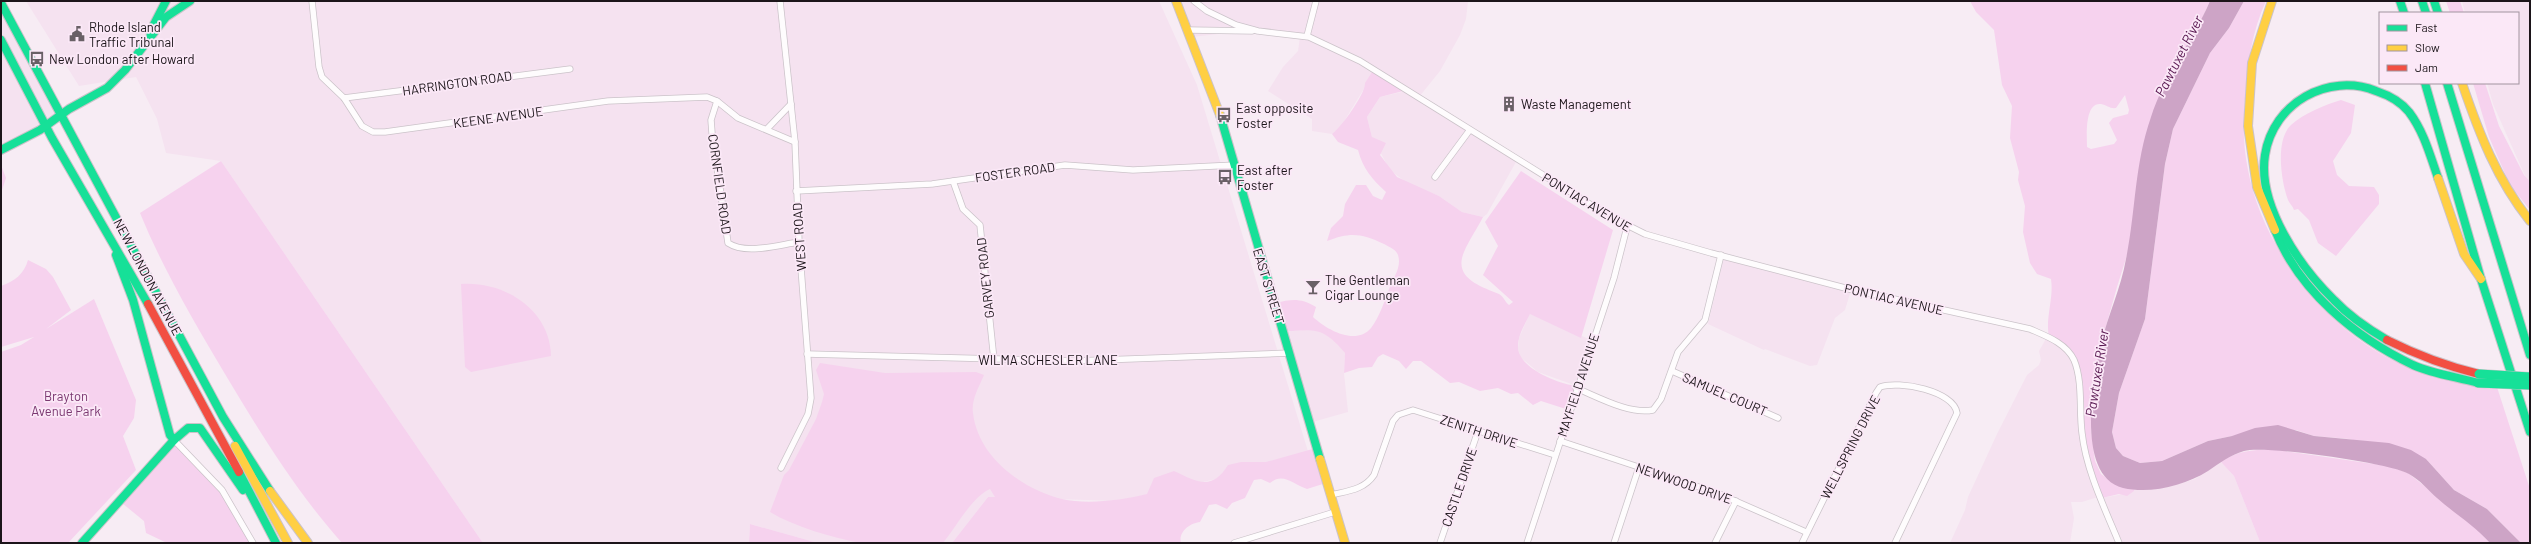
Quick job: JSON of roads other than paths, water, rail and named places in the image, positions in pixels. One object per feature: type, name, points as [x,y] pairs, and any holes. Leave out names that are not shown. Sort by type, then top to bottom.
[{"type":"main road","points":[[146,41],[154,20],[166,1]]},
{"type":"main road","points":[[1176,1],[1189,30]]},
{"type":"main road","points":[[2272,1],[2260,31],[2252,62],[2247,127],[2257,188],[2282,248],[2318,298],[2366,339],[2420,367],[2478,378],[2530,385]]},
{"type":"main road","points":[[2400,1],[2404,12]]},
{"type":"main road","points":[[2422,1],[2426,12]]},
{"type":"main road","points":[[2434,1],[2438,12]]},
{"type":"main road","name":"NEW LONDON AVENUE","points":[[1,2],[223,417],[274,498],[308,543]]},
{"type":"main road","points":[[1,150],[46,126],[61,114],[112,84],[166,18],[184,2]]},
{"type":"main road","name":"EAST STREET","points":[[1189,30],[1224,126],[1345,543]]},
{"type":"main road","name":"NEW LONDON AVENUE","points":[[1,40],[46,126],[108,231],[164,331],[276,543]]},
{"type":"main road","points":[[2481,279],[2464,254],[2423,134],[2416,120],[2400,103],[2373,88],[2355,84],[2338,84],[2320,88],[2305,95],[2284,113],[2273,129],[2266,146],[2264,175],[2278,219],[2306,269],[2344,310],[2382,339],[2426,360],[2478,378],[2530,377]]},
{"type":"main road","points":[[2425,84],[2481,279],[2530,432]]},
{"type":"main road","points":[[2447,84],[2530,356]]},
{"type":"main road","points":[[2462,84],[2494,168],[2508,192],[2530,221]]},
{"type":"main road","points":[[108,231],[133,300],[169,432],[174,440]]},
{"type":"main road","points":[[223,417],[237,451],[288,543]]},
{"type":"main road","points":[[85,542],[174,440],[188,428],[197,427],[202,430],[259,512]]},
{"type":"street","name":"KEENE AVENUE","points":[[312,1],[320,72],[322,77],[344,98],[362,126],[373,132],[385,132],[608,102],[691,96],[706,97],[717,101],[738,118],[767,129],[794,142]]},
{"type":"street","name":"WEST ROAD","points":[[780,1],[794,142],[810,406],[781,468]]},
{"type":"street","name":"PONTIAC AVENUE","points":[[1194,1],[1226,22],[1258,31]]},
{"type":"street","points":[[1307,36],[1316,1]]},
{"type":"street","name":"PONTIAC AVENUE","points":[[1189,30],[1258,31],[1307,36],[1360,61],[1627,227],[1645,234],[1849,289],[2037,332],[2053,339],[2068,352],[2074,361],[2080,396],[2082,434],[2087,455],[2104,507],[2119,543]]},
{"type":"street","name":"HARRINGTON ROAD","points":[[344,98],[570,69]]},
{"type":"street","name":"CORNFIELD ROAD","points":[[717,101],[712,120],[712,134],[728,243],[734,247],[744,248],[799,242]]},
{"type":"street","points":[[767,129],[791,104]]},
{"type":"street","points":[[1435,177],[1469,130]]},
{"type":"street","name":"FOSTER ROAD","points":[[796,191],[932,184],[1065,166],[1133,170],[1235,165]]},
{"type":"street","name":"GARVEY ROAD","points":[[953,181],[961,205],[980,225],[994,360]]},
{"type":"street","name":"MAYFIELD AVENUE","points":[[1526,543],[1576,388],[1614,278],[1627,227]]},
{"type":"street","points":[[1576,388],[1646,412],[1653,410],[1661,399],[1678,352],[1705,320],[1721,255]]},
{"type":"street","name":"WILMA SCHESLER LANE","points":[[807,354],[994,360],[1107,361],[1290,353]]},
{"type":"street","name":"SAMUEL COURT","points":[[1672,371],[1778,418]]},
{"type":"street","name":"WELLSPRING DRIVE","points":[[1802,543],[1806,532],[1880,387],[1895,384],[1947,397],[1956,406],[1957,413],[1895,543]]},
{"type":"street","name":"ZENITH DRIVE","points":[[1331,495],[1359,488],[1369,482],[1374,475],[1393,421],[1402,412],[1413,410],[1555,455]]},
{"type":"street","name":"CASTLE DRIVE","points":[[1440,543],[1478,431]]},
{"type":"street","points":[[174,440],[222,490],[253,543]]},
{"type":"street","name":"NEWWOOD DRIVE","points":[[1560,441],[1736,501],[1806,532]]},
{"type":"street","points":[[1614,543],[1639,467]]},
{"type":"street","points":[[1715,543],[1736,501]]},
{"type":"street","points":[[1234,543],[1335,512]]},
{"type":"water","name":"Pawtuxet River","points":[[2210,1],[2244,1],[2229,28],[2210,53],[2173,129],[2165,164],[2145,319],[2119,393],[2112,432],[2116,448],[2123,456],[2140,463],[2162,461],[2208,441],[2232,436],[2255,428],[2278,425],[2314,436],[2389,443],[2411,450],[2426,459],[2454,490],[2487,509],[2521,543],[2490,543],[2413,476],[2397,470],[2354,460],[2276,451],[2244,451],[2230,457],[2189,481],[2178,485],[2145,490],[2123,488],[2108,480],[2098,465],[2093,446],[2091,425],[2094,380],[2104,333],[2124,270],[2138,171],[2145,135],[2163,87]]},
{"type":"place","name":"Rhode Island Traffic Tribunal","points":[[77,34]]},
{"type":"place","name":"New London after Howard","points":[[37,59]]},
{"type":"place","name":"Waste Management","points":[[1509,104]]},
{"type":"place","name":"East opposite Foster","points":[[1224,115]]},
{"type":"place","name":"East after Foster","points":[[1225,177]]},
{"type":"place","name":"The Gentleman Cigar Lounge","points":[[1313,287]]},
{"type":"park label","name":"Brayton Avenue Park","points":[[66,404]]}]
